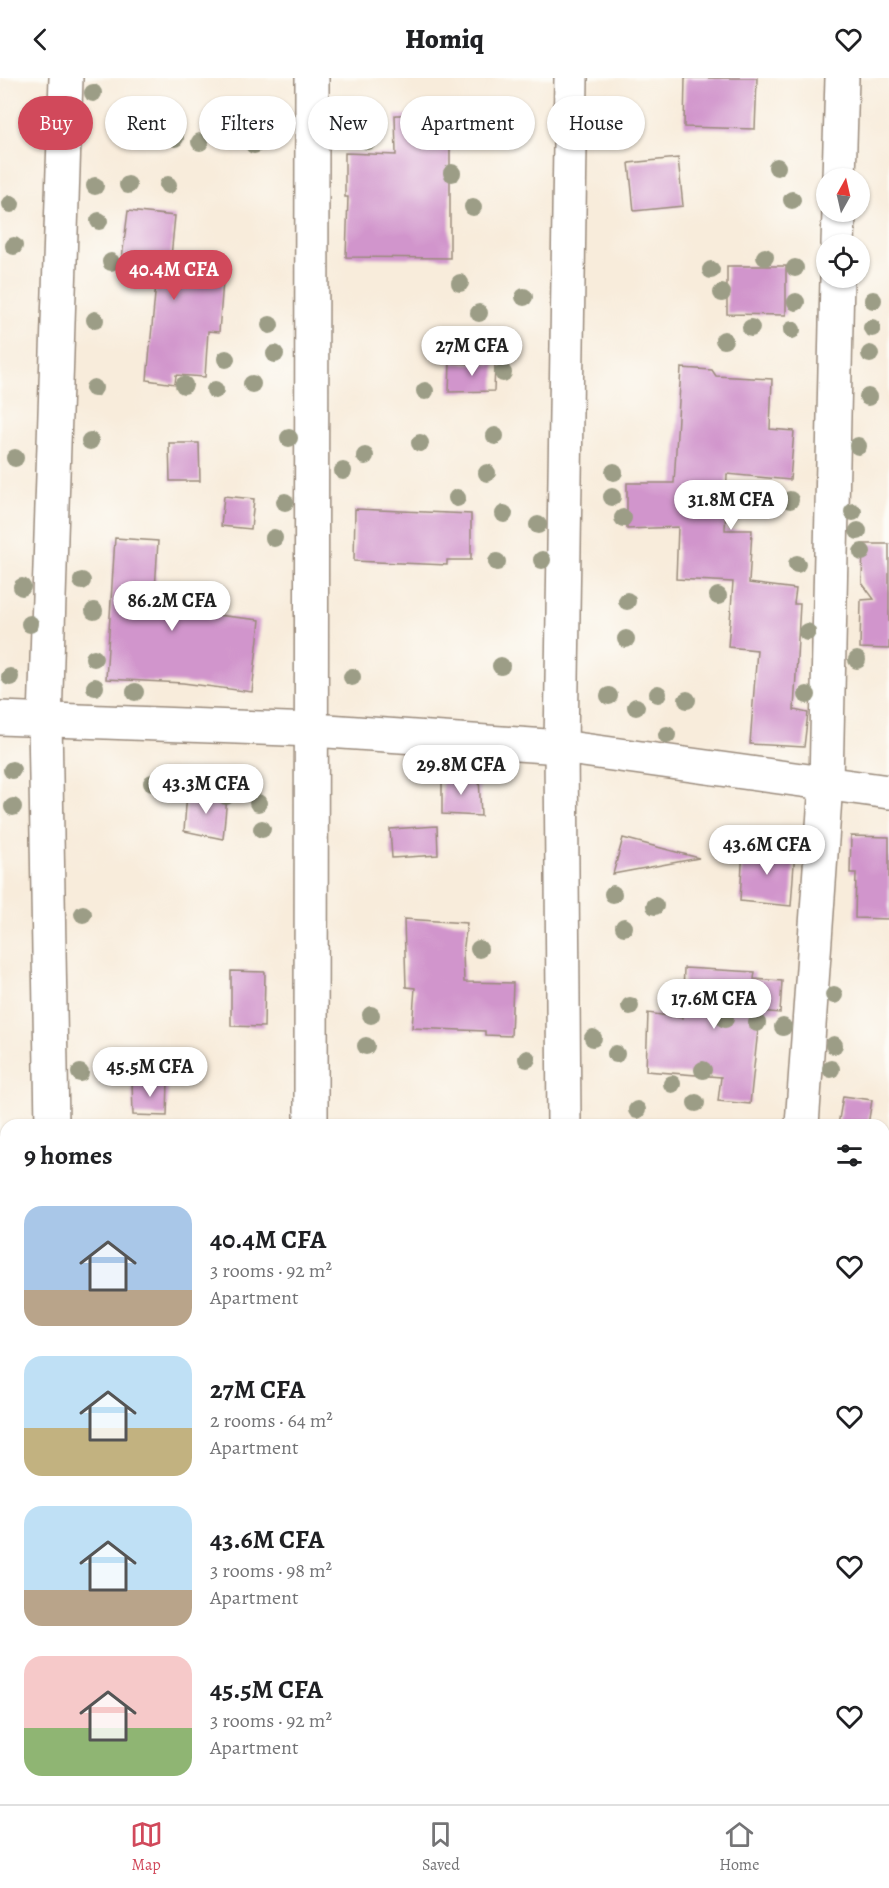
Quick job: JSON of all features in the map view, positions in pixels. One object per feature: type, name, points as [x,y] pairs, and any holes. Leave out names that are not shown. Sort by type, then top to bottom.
[{"type":"street","points":[[52,1119],[45,720],[66,78]]},
{"type":"street","points":[[311,1119],[312,78]]},
{"type":"street","points":[[564,1119],[561,747],[571,78]]},
{"type":"street","points":[[840,168],[842,78]]},
{"type":"street","points":[[802,1119],[826,783],[837,288]]},
{"type":"street","points":[[0,718],[313,730],[561,747],[889,792]]},
{"type":"building","points":[[685,78],[757,78],[755,129],[684,127]]},
{"type":"building","points":[[395,115],[400,115],[400,150],[450,150],[450,258],[346,257],[348,197],[345,197],[345,153],[396,155]]},
{"type":"building","points":[[678,158],[683,206],[634,211],[629,163]]},
{"type":"building","points":[[128,211],[175,216],[171,257],[185,258],[183,278],[223,281],[219,332],[208,331],[205,377],[176,375],[175,384],[147,380],[158,262],[122,258]]},
{"type":"building","points":[[727,266],[786,266],[786,315],[727,314]]},
{"type":"building","points":[[450,363],[495,364],[494,391],[449,392]]},
{"type":"building","points":[[681,368],[712,370],[716,376],[772,379],[770,429],[794,431],[790,480],[727,474],[725,530],[752,530],[749,583],[796,589],[794,604],[800,604],[794,710],[808,713],[804,747],[750,744],[757,650],[728,647],[733,582],[676,579],[678,527],[627,529],[627,483],[674,483]]},
{"type":"building","points":[[169,443],[199,443],[200,481],[170,481]]},
{"type":"building","points":[[224,496],[254,499],[251,529],[221,526]]},
{"type":"building","points":[[355,509],[471,514],[471,560],[447,560],[447,565],[354,561]]},
{"type":"building","points":[[115,538],[158,541],[154,608],[260,620],[252,692],[183,683],[106,679]]},
{"type":"building","points":[[863,544],[889,544],[889,649],[860,648],[861,600],[874,599],[862,583]]},
{"type":"building","points":[[442,775],[479,777],[481,816],[442,814]]},
{"type":"building","points":[[187,793],[227,797],[223,839],[184,831]]},
{"type":"building","points":[[437,826],[438,855],[392,858],[390,829]]},
{"type":"building","points":[[851,836],[889,837],[889,919],[855,918],[856,873],[850,873]]},
{"type":"building","points":[[623,838],[699,858],[613,874]]},
{"type":"building","points":[[743,846],[795,850],[791,906],[740,901]]},
{"type":"building","points":[[404,919],[467,923],[463,953],[464,982],[513,983],[511,1036],[485,1035],[485,1031],[412,1028],[415,988],[406,987]]},
{"type":"building","points":[[684,968],[755,972],[754,979],[782,981],[780,1013],[760,1011],[750,1104],[718,1101],[721,1077],[646,1071],[648,1013],[682,1018]]},
{"type":"building","points":[[231,971],[265,972],[264,1027],[231,1026]]},
{"type":"building","points":[[132,1080],[168,1080],[167,1116],[133,1115]]},
{"type":"building","points":[[843,1096],[872,1100],[869,1119],[839,1119]]}]
